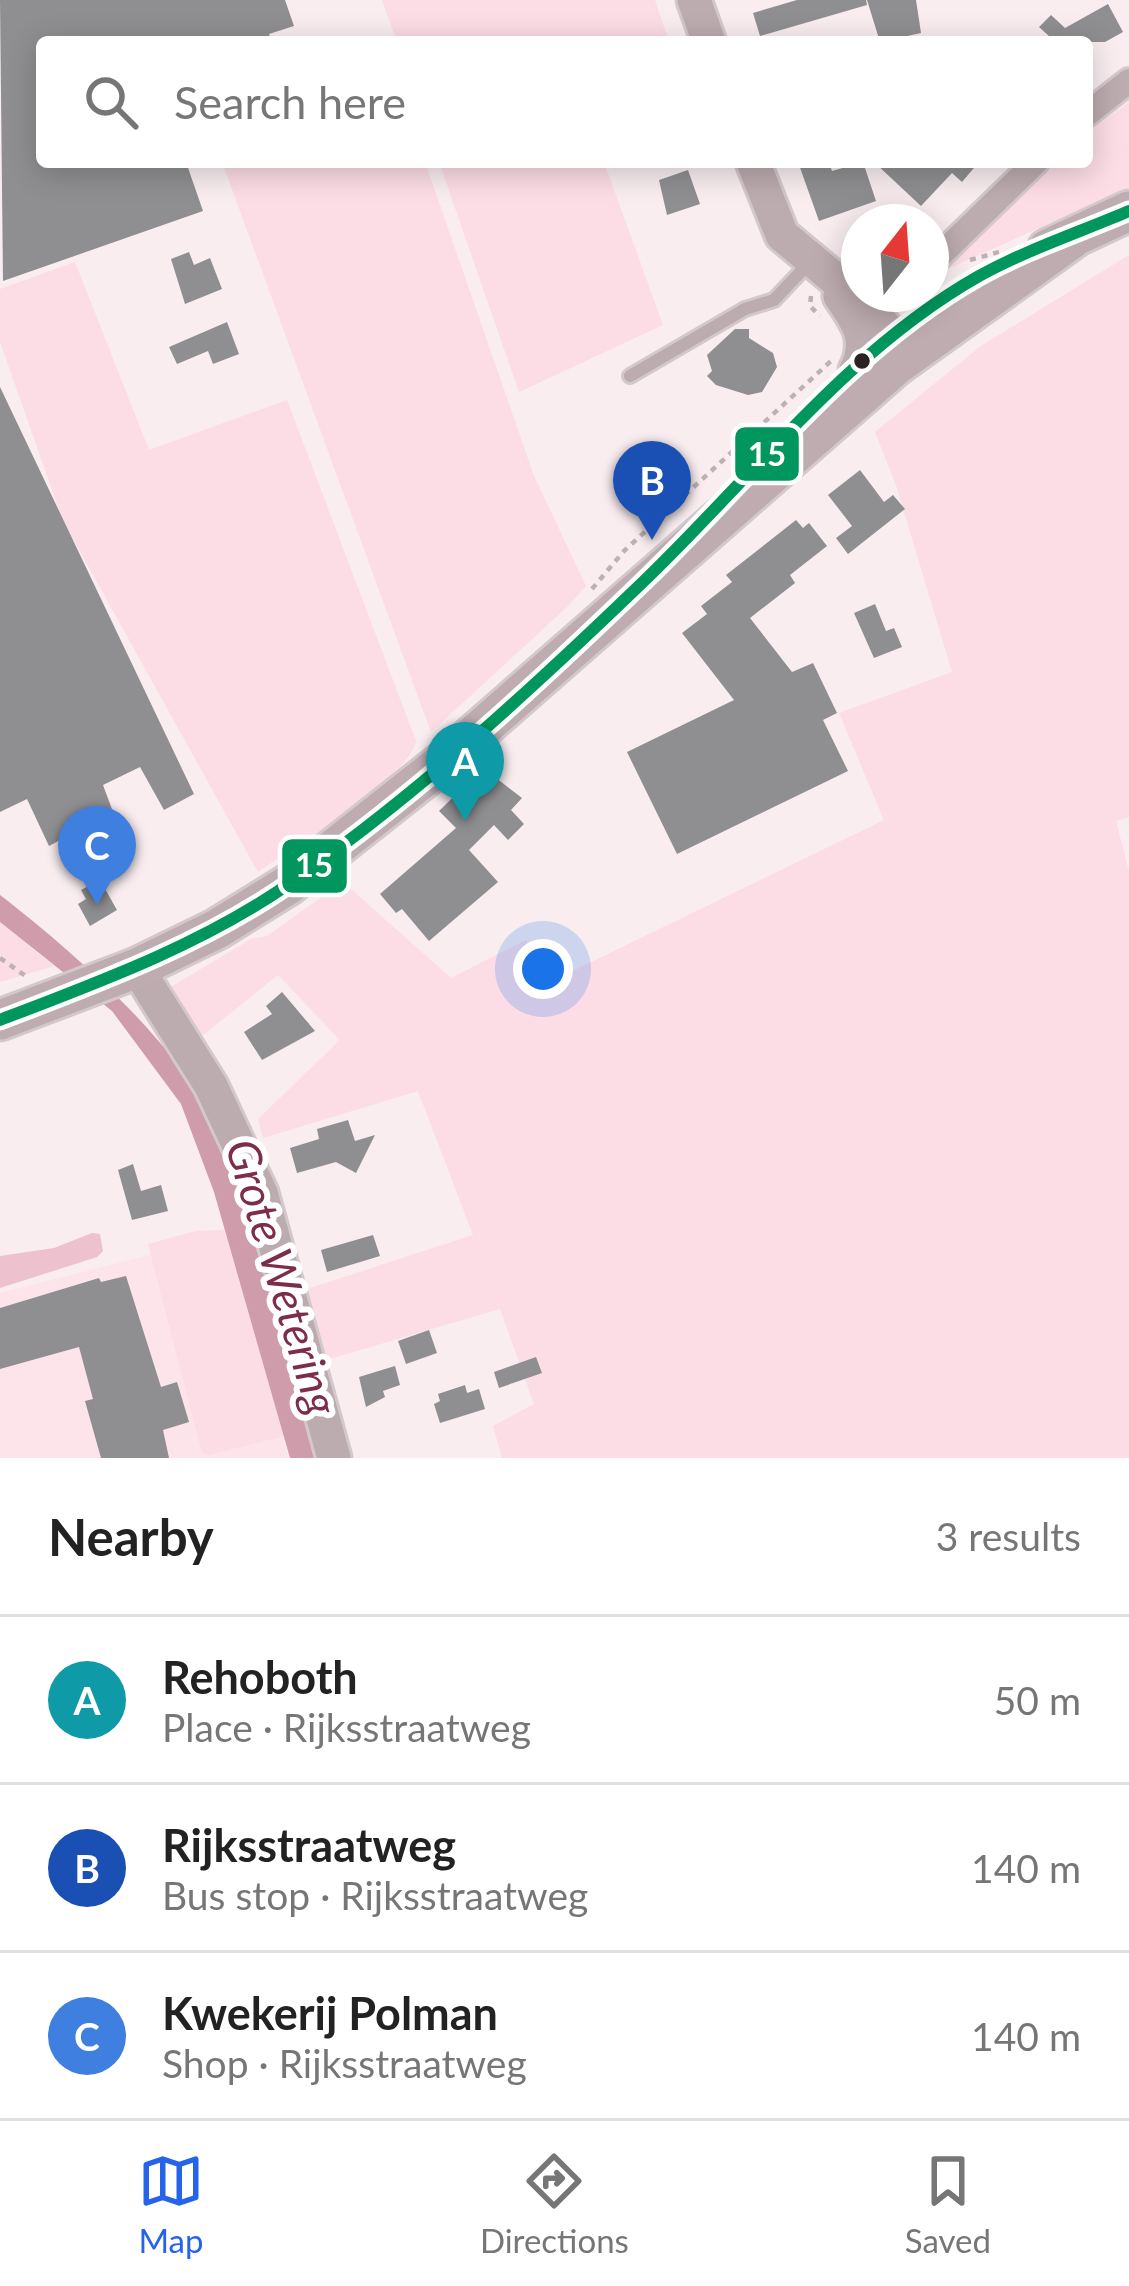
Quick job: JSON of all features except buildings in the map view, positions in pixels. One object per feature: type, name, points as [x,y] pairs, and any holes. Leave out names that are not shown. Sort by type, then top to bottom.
[{"type":"main road","points":[[0,1020],[107,981],[218,929],[288,885],[441,764],[645,580],[873,333],[979,276],[1129,211]]},
{"type":"street","points":[[696,1],[707,36]]},
{"type":"street","points":[[1093,109],[1129,81]]},
{"type":"street","points":[[755,168],[778,231],[818,268],[873,333]]},
{"type":"street","points":[[949,246],[1030,168]]},
{"type":"street","points":[[107,981],[211,1086],[261,1193],[334,1458]]},
{"type":"lane","points":[[629,376],[745,309],[774,300],[818,268]]},
{"type":"path","points":[[588,595],[624,551],[873,333]]},
{"type":"path","points":[[0,958],[20,968],[30,987]]},
{"type":"shaded area","points":[[382,0],[655,0],[667,36],[395,36]]},
{"type":"shaded area","points":[[1129,102],[1129,188],[949,268],[949,254],[1050,168],[1093,168],[1093,129]]},
{"type":"shaded area","points":[[224,168],[427,168],[534,476],[586,586],[431,732]]},
{"type":"shaded area","points":[[441,168],[606,168],[663,325],[519,392]]},
{"type":"shaded area","points":[[1129,255],[1129,817],[1116,821],[1129,872],[1129,1458],[502,1458],[493,1426],[534,1404],[500,1309],[326,1360],[304,1290],[473,1235],[418,1091],[263,1138],[258,1119],[340,1040],[278,975],[197,1040],[169,988],[251,939],[267,936],[343,882],[451,978],[526,940],[544,985],[884,820],[839,713],[952,672],[896,485],[875,432],[981,346]]},
{"type":"shaded area","points":[[75,262],[149,450],[287,400],[416,741],[408,757],[372,793],[258,872],[63,521],[0,342],[0,289]]},
{"type":"shaded area","points":[[0,895],[81,962],[136,1016],[200,1098],[221,1138],[254,1227],[314,1458],[290,1458],[214,1192],[181,1104],[112,1011],[0,922]]},
{"type":"shaded area","points":[[0,922],[54,966],[0,982]]},
{"type":"shaded area","points":[[224,1230],[284,1436],[208,1455],[202,1453],[148,1244],[196,1231]]},
{"type":"shaded area","points":[[100,1234],[103,1251],[97,1257],[0,1288],[0,1256],[54,1248]]},
{"type":"shaded area","points":[[228,1235],[288,1458],[0,1458],[0,1293]]},
{"type":"transit line","name":"15","points":[[0,1020],[183,945],[253,907],[334,852],[427,779],[560,661],[803,417],[887,340],[979,276],[1129,211]]},
{"type":"place","name":"Rijksstraatweg","points":[[652,540]]},
{"type":"place","name":"Rehoboth","points":[[465,821]]},
{"type":"place","name":"Kwekerij Polman","points":[[97,905]]},
{"type":"water label","name":"Grote Wetering","points":[[282,1277]]}]
